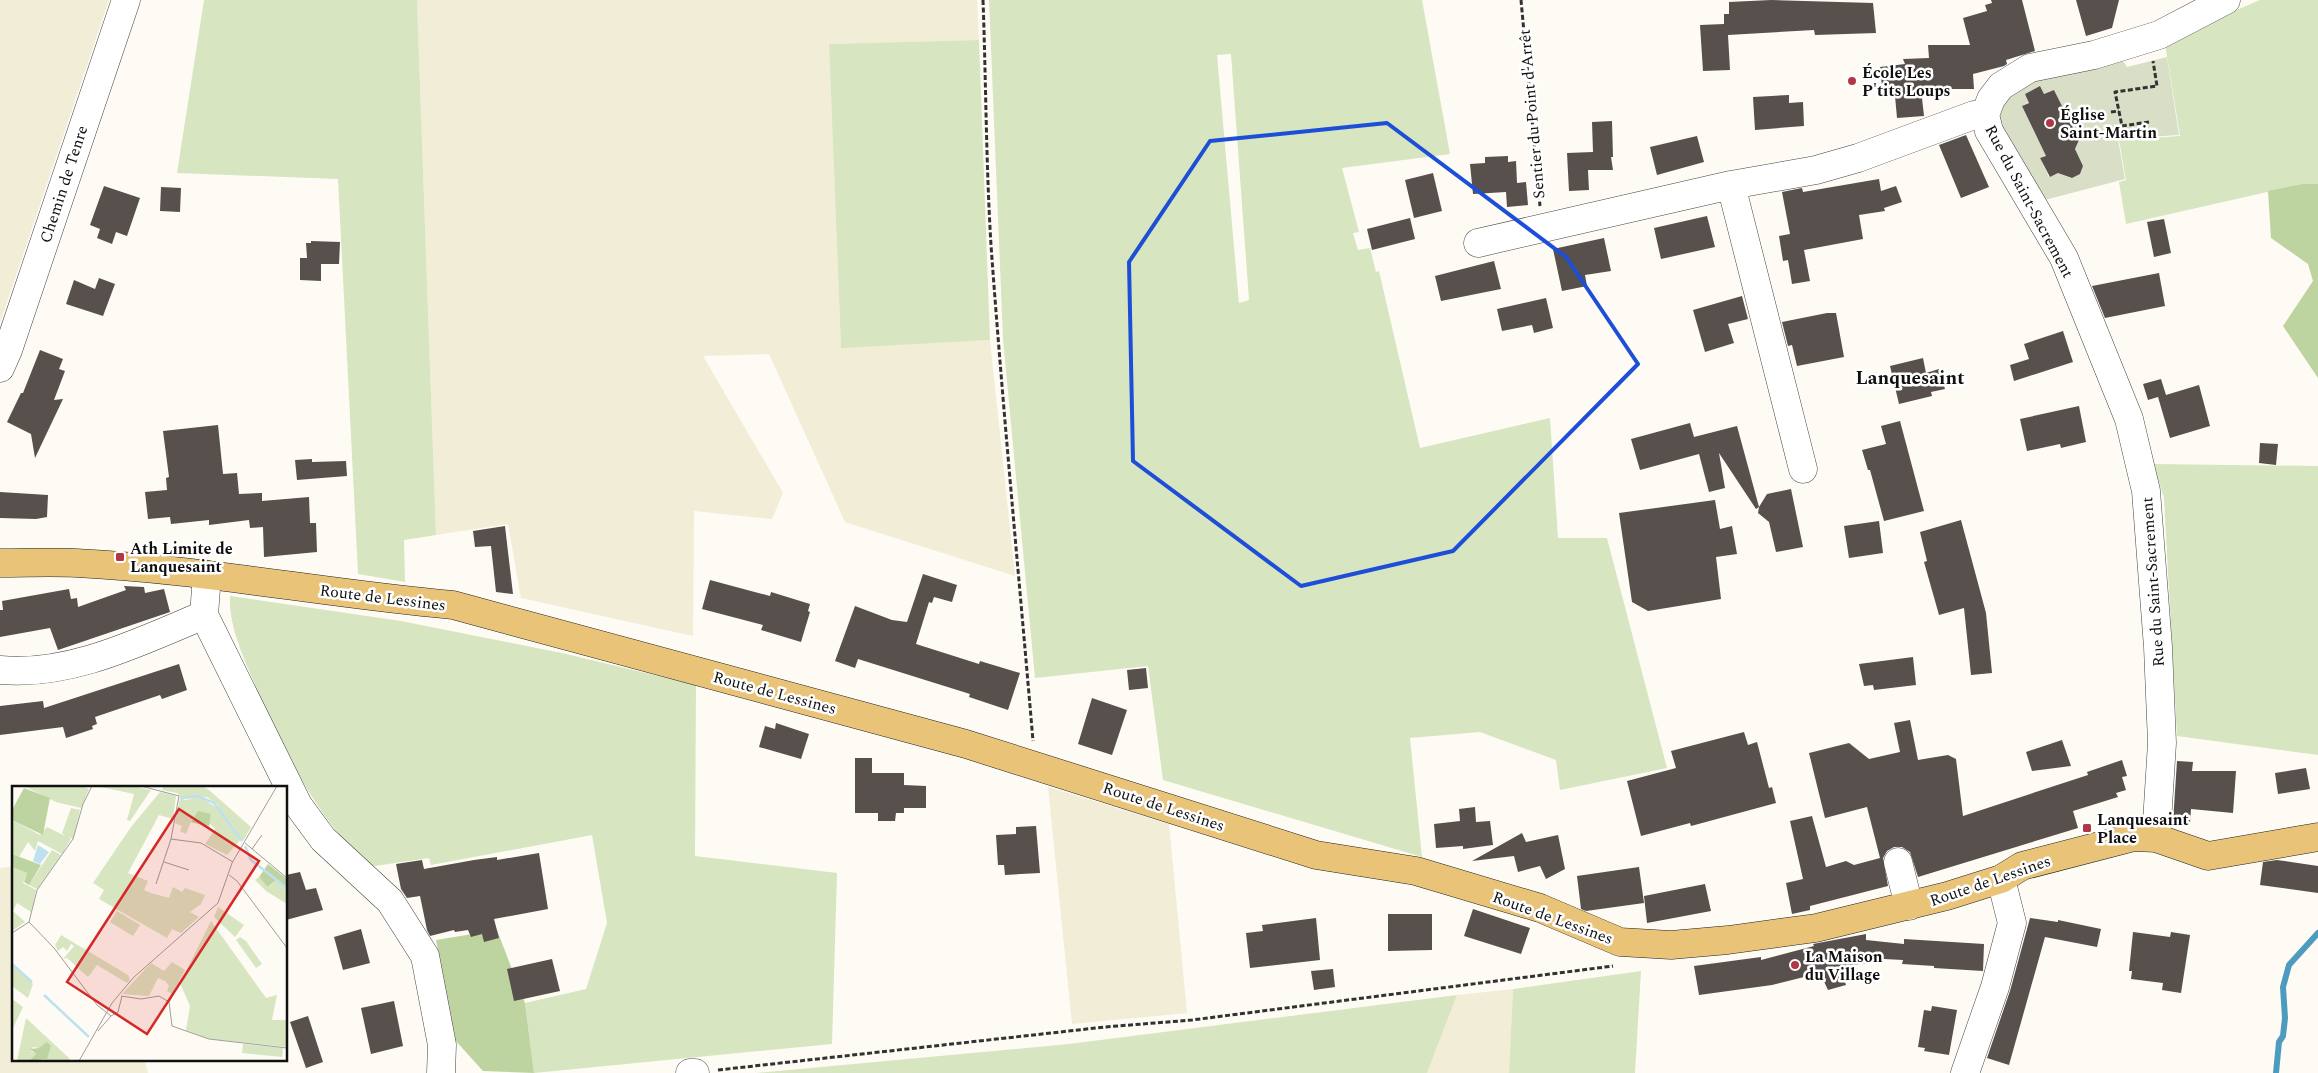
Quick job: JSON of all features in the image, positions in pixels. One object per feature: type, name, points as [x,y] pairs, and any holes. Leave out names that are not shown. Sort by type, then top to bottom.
[{"type":"main road","name":"Route de Lessines","points":[[0,563],[76,563],[208,575],[394,600],[453,605],[1035,764],[1316,855],[1416,871],[1521,903],[1620,942],[1671,945],[1728,940],[1816,928],[1948,896],[2001,879],[2022,866],[2134,837],[2156,838],[2208,856],[2318,837]]},
{"type":"street","name":"Chemin de Tenre","points":[[0,368],[8,350],[126,0]]},
{"type":"street","points":[[1985,115],[1990,99],[2001,86],[2030,68],[2094,55],[2159,35],[2226,0]]},
{"type":"street","name":"Rue du Saint-Sacrement","points":[[1731,185],[1816,170],[1858,158],[1974,115],[1985,115],[1989,131],[2064,258],[2129,420],[2146,491],[2158,647],[2162,743],[2156,838]]},
{"type":"street","points":[[1478,243],[1731,185],[1804,469]]},
{"type":"street","points":[[208,575],[204,615],[298,805],[323,840],[390,901],[425,956],[442,1045],[441,1073]]},
{"type":"street","points":[[0,670],[34,671],[68,664],[111,652],[204,615]]},
{"type":"street","points":[[1898,862],[1909,906]]},
{"type":"street","points":[[1965,1073],[1995,987],[2012,923],[2001,879]]},
{"type":"street","points":[[690,1073],[695,1072]]},
{"type":"path","points":[[983,0],[991,243],[1011,502],[1035,764]]},
{"type":"path","name":"Sentier du Point d'Arrêt","points":[[1521,0],[1542,228]]},
{"type":"path","points":[[2148,38],[2157,86],[2116,92],[2122,126],[2149,122]]},
{"type":"path","points":[[2111,112],[2119,111]]},
{"type":"path","points":[[695,1072],[1095,1028],[1192,1020],[1603,967]]},
{"type":"highlighted area","points":[[1387,123],[1566,257],[1638,364],[1453,551],[1301,586],[1133,461],[1129,262],[1210,141]]},
{"type":"shaded area","points":[[0,0],[109,0],[0,323]]},
{"type":"shaded area","points":[[417,0],[977,0],[979,40],[829,44],[841,347],[990,340],[1015,576],[845,522],[769,354],[703,356],[783,493],[772,519],[694,511],[693,636],[521,598],[508,524],[436,535]]},
{"type":"shaded area","points":[[1048,787],[1169,824],[1187,1013],[1072,1024]]},
{"type":"shaded area","points":[[12,866],[12,1060],[144,1060],[148,1073],[0,1073],[0,868]]},
{"type":"shaded area","points":[[1513,989],[1509,1073],[1427,1073],[1457,995]]},
{"type":"green space","points":[[204,0],[417,0],[436,535],[404,540],[405,582],[358,574],[338,179],[177,173]]},
{"type":"green space","points":[[989,0],[1422,0],[1450,154],[1342,168],[1359,232],[1353,233],[1358,250],[1370,248],[1376,272],[1379,271],[1420,448],[1550,418],[1558,538],[1607,538],[1667,768],[1560,790],[1556,760],[1480,732],[1410,738],[1422,857],[1163,780],[1148,666],[1035,678],[1003,339]],"holes":[[[1231,54],[1249,300],[1239,303],[1217,55]]]},
{"type":"green space","points":[[2260,0],[2318,0],[2318,184],[2302,184],[2126,224],[2119,182],[2126,180],[2119,140],[2180,136],[2165,44],[2185,32]]},
{"type":"green space","points":[[979,40],[990,340],[841,348],[829,44]]},
{"type":"green space","points":[[2119,55],[2127,67],[2167,57],[2179,135],[2118,139],[2125,179],[2045,200],[1997,119],[2002,99],[2030,77]],"holes":[[[2040,86],[2044,94],[2054,90],[2079,140],[2075,149],[2083,166],[2080,174],[2071,178],[2063,175],[2061,172],[2049,177],[2040,158],[2046,156],[2022,106],[2029,102],[2025,94]]]},
{"type":"green space","points":[[2302,184],[2318,184],[2318,378],[2283,326],[2313,281],[2308,264],[2271,238],[2268,191]]},
{"type":"green space","points":[[2153,464],[2318,466],[2318,755],[2177,736],[2164,498]]},
{"type":"green space","points":[[230,596],[401,621],[562,653],[696,685],[695,856],[837,873],[832,1044],[534,1073],[525,1003],[586,989],[607,923],[592,835],[431,865],[429,858],[368,867],[332,826],[290,760],[238,643],[234,631]]},
{"type":"green space","points":[[497,930],[525,1003],[534,1073],[483,1071],[454,1039],[436,940]]},
{"type":"green space","points":[[1641,971],[1635,1073],[1509,1073],[1513,989]]},
{"type":"green space","points":[[1457,995],[1427,1073],[756,1073],[1069,1044]]},
{"type":"building","points":[[1771,0],[1873,3],[1876,33],[1815,35],[1814,30],[1728,35],[1730,70],[1703,71],[1700,25],[1724,24],[1724,14],[1729,14],[1729,2]]},
{"type":"building","points":[[1991,0],[2022,0],[2035,51],[2006,60],[2007,64],[2004,66],[1973,74],[1974,89],[1921,89],[1924,116],[1897,118],[1894,85],[1882,87],[1880,67],[1905,64],[1903,59],[1929,58],[1928,45],[1970,45],[1963,18],[1987,11],[1985,5],[1992,3]]},
{"type":"building","points":[[2076,0],[2119,0],[2112,28],[2086,36]]},
{"type":"building","name":"Église Saint-Martin","points":[[2040,86],[2044,94],[2054,90],[2079,140],[2075,149],[2083,166],[2080,174],[2072,178],[2058,173],[2050,177],[2040,158],[2046,156],[2022,106],[2029,103],[2025,94]]},
{"type":"building","points":[[1789,95],[1789,103],[1803,102],[1804,126],[1755,130],[1753,97]]},
{"type":"building","points":[[1612,121],[1613,157],[1611,157],[1613,170],[1588,170],[1589,190],[1569,191],[1567,153],[1593,152],[1592,122]]},
{"type":"building","points":[[1966,135],[1989,187],[1961,198],[1939,145]]},
{"type":"building","points":[[1697,136],[1704,162],[1657,175],[1650,147]]},
{"type":"building","points":[[1508,156],[1508,162],[1516,161],[1517,183],[1526,182],[1528,205],[1507,207],[1506,192],[1473,194],[1470,164],[1485,163],[1485,157]]},
{"type":"building","points":[[1433,173],[1442,211],[1414,218],[1405,180]]},
{"type":"building","points":[[1879,179],[1881,191],[1896,186],[1902,202],[1884,208],[1885,211],[1859,215],[1863,239],[1804,250],[1810,281],[1792,284],[1788,260],[1783,261],[1779,236],[1790,234],[1782,192],[1802,188],[1803,192]]},
{"type":"building","points":[[104,186],[140,198],[127,236],[116,232],[112,244],[97,238],[100,229],[90,225]]},
{"type":"building","points":[[161,187],[181,188],[180,212],[160,211]]},
{"type":"building","points":[[1707,216],[1715,247],[1661,259],[1654,228]]},
{"type":"building","points":[[1410,218],[1415,239],[1372,250],[1367,229]]},
{"type":"building","points":[[2164,219],[2171,253],[2154,257],[2147,222]]},
{"type":"building","points":[[1604,238],[1611,271],[1585,275],[1587,286],[1562,291],[1553,249]]},
{"type":"building","points":[[311,241],[340,242],[339,264],[321,264],[321,281],[300,280],[300,258],[307,258],[306,243],[311,243]]},
{"type":"building","points":[[1494,261],[1501,289],[1441,301],[1435,276]]},
{"type":"building","points":[[2159,273],[2165,306],[2105,318],[2092,286]]},
{"type":"building","points":[[99,278],[115,284],[103,316],[66,304],[74,280],[95,289]]},
{"type":"building","points":[[1742,296],[1748,319],[1728,324],[1734,343],[1705,352],[1693,310]]},
{"type":"building","points":[[1546,298],[1553,328],[1534,333],[1532,325],[1502,331],[1497,309]]},
{"type":"building","points":[[1836,313],[1844,357],[1797,366],[1792,345],[1788,346],[1782,322]]},
{"type":"building","points":[[2063,331],[2073,362],[2014,381],[2010,365],[2029,359],[2024,344]]},
{"type":"building","points":[[40,350],[63,359],[59,369],[65,371],[54,400],[63,399],[35,458],[31,434],[7,422],[21,393],[23,393]]},
{"type":"building","points":[[1923,358],[1926,373],[1939,369],[1945,389],[1931,392],[1932,396],[1899,404],[1890,366]]},
{"type":"building","points":[[2161,379],[2166,395],[2199,385],[2210,426],[2170,438],[2158,397],[2148,400],[2143,384]]},
{"type":"building","points":[[2079,406],[2086,442],[2061,448],[2060,444],[2027,451],[2020,419]]},
{"type":"building","points":[[1900,421],[1924,511],[1884,521],[1870,470],[1868,470],[1862,450],[1886,444],[1881,426]]},
{"type":"building","points":[[1690,423],[1694,437],[1737,426],[1759,507],[1756,509],[1719,453],[1725,488],[1709,492],[1699,454],[1640,470],[1631,439]]},
{"type":"building","points":[[218,425],[223,474],[237,473],[239,494],[262,493],[262,501],[309,497],[310,523],[316,523],[317,552],[264,557],[263,527],[250,528],[249,520],[209,525],[209,520],[171,524],[170,517],[148,519],[145,492],[167,490],[166,478],[169,477],[163,431]]},
{"type":"building","points":[[2260,443],[2278,444],[2276,465],[2259,463]]},
{"type":"building","points":[[312,459],[312,462],[346,461],[347,476],[297,480],[295,460]]},
{"type":"building","points":[[1791,489],[1803,547],[1776,552],[1769,522],[1758,513],[1759,507],[1767,494]]},
{"type":"building","points":[[0,492],[48,495],[47,517],[36,519],[0,518]]},
{"type":"building","points":[[1715,500],[1720,529],[1732,526],[1737,554],[1716,557],[1721,599],[1648,611],[1632,602],[1619,513]]},
{"type":"building","points":[[1961,520],[1986,613],[1992,673],[1971,675],[1964,608],[1939,615],[1924,562],[1927,561],[1920,532]]},
{"type":"building","points":[[1879,521],[1883,553],[1849,558],[1844,526]]},
{"type":"building","points":[[505,526],[513,594],[496,592],[491,546],[475,547],[473,531]]},
{"type":"building","points":[[923,574],[957,585],[952,602],[934,597],[932,603],[929,602],[916,644],[979,664],[980,661],[1020,673],[1008,710],[969,697],[970,694],[858,659],[855,668],[835,661],[855,606],[892,620],[907,622]]},
{"type":"building","points":[[710,580],[770,596],[771,592],[810,604],[808,611],[810,612],[801,642],[761,630],[763,625],[702,609]]},
{"type":"building","points":[[124,586],[144,587],[145,593],[164,589],[170,612],[58,650],[50,628],[0,637],[2,601],[69,589],[71,599],[77,598],[78,607],[126,590]]},
{"type":"building","points":[[1913,657],[1916,685],[1874,690],[1873,685],[1864,686],[1859,664]]},
{"type":"building","points":[[179,664],[187,690],[162,699],[160,695],[95,717],[97,724],[92,726],[93,729],[66,738],[63,727],[0,735],[0,706],[43,701],[44,708]]},
{"type":"building","points":[[1146,668],[1148,688],[1129,690],[1127,670]]},
{"type":"building","points":[[1092,698],[1127,710],[1112,755],[1078,744]]},
{"type":"building","points":[[1910,720],[1918,760],[1948,755],[1956,759],[1963,816],[2088,775],[2087,772],[2122,760],[2127,776],[2122,777],[2126,790],[2116,793],[2118,797],[2073,811],[2078,828],[1918,877],[1910,852],[1902,847],[1894,847],[1887,851],[1883,858],[1888,886],[1810,906],[1810,910],[1792,914],[1786,883],[1803,879],[1790,821],[1812,816],[1826,867],[1846,861],[1854,865],[1880,858],[1867,807],[1825,818],[1809,753],[1849,743],[1869,759],[1900,752],[1894,723]]},
{"type":"building","points":[[776,723],[809,734],[801,759],[759,747],[765,726],[775,729]]},
{"type":"building","points":[[1744,732],[1748,745],[1757,742],[1769,788],[1772,787],[1776,803],[1691,826],[1690,823],[1641,836],[1627,781],[1676,768],[1671,751]]},
{"type":"building","points":[[2062,740],[2071,766],[2032,771],[2026,752]]},
{"type":"building","points":[[855,758],[872,758],[872,773],[904,773],[904,785],[926,786],[926,808],[904,808],[904,813],[896,813],[895,821],[878,821],[878,813],[855,813]]},
{"type":"building","points":[[2177,761],[2193,762],[2192,771],[2236,771],[2233,813],[2191,809],[2190,823],[2173,822]]},
{"type":"building","points":[[2306,768],[2310,789],[2278,794],[2275,773]]},
{"type":"building","points":[[1475,807],[1476,822],[1490,821],[1493,845],[1463,849],[1463,846],[1436,848],[1434,824],[1460,821],[1459,809]]},
{"type":"building","points":[[1036,826],[1040,873],[1005,875],[1004,865],[998,865],[996,835],[1016,834],[1016,827]]},
{"type":"building","points":[[1522,833],[1526,842],[1558,835],[1565,869],[1546,879],[1540,866],[1518,872],[1514,856],[1472,861]]},
{"type":"building","points":[[539,853],[548,909],[494,919],[499,938],[484,942],[482,934],[471,937],[468,930],[455,932],[454,930],[430,936],[420,896],[407,898],[401,889],[396,864],[422,860],[424,869],[474,860],[497,857],[497,860]]},
{"type":"building","points":[[2277,860],[2318,866],[2318,893],[2260,885],[2263,862]]},
{"type":"building","points":[[1639,867],[1644,903],[1586,911],[1581,909],[1577,876]]},
{"type":"building","points":[[300,872],[306,890],[316,888],[323,910],[288,919],[288,875]]},
{"type":"building","points":[[1705,884],[1711,911],[1647,923],[1644,896]]},
{"type":"building","points":[[1473,909],[1530,928],[1521,954],[1464,936]]},
{"type":"building","points":[[1388,914],[1432,914],[1432,950],[1388,951]]},
{"type":"building","points":[[1316,918],[1320,960],[1250,968],[1246,933],[1263,931],[1262,925]]},
{"type":"building","points":[[2030,918],[2058,922],[2058,920],[2101,929],[2097,947],[2045,937],[2009,1065],[1987,1058],[2010,991]]},
{"type":"building","points":[[361,929],[370,963],[343,970],[334,937]]},
{"type":"building","points":[[2133,932],[2170,937],[2171,932],[2190,935],[2181,993],[2162,990],[2163,983],[2131,979],[2132,971],[2129,971]]},
{"type":"building","points":[[1866,934],[1866,940],[1904,944],[1904,939],[1984,944],[1983,971],[1934,968],[1934,966],[1902,964],[1903,960],[1865,958],[1866,963],[1854,965],[1855,969],[1842,972],[1846,985],[1828,990],[1820,973],[1772,985],[1699,995],[1694,966],[1761,957],[1761,960],[1814,946],[1813,944]]},
{"type":"building","points":[[552,959],[560,991],[514,1001],[507,969]]},
{"type":"building","points":[[1333,969],[1335,987],[1314,990],[1311,971]]},
{"type":"building","points":[[394,1001],[403,1046],[371,1054],[361,1008]]},
{"type":"building","points":[[1932,1006],[1957,1010],[1949,1055],[1924,1051],[1925,1048],[1918,1047],[1924,1010],[1931,1011]]},
{"type":"building","points":[[308,1016],[323,1062],[306,1068],[290,1022]]},
{"type":"waterway","points":[[2276,1073],[2279,1042],[2283,1036],[2285,1018],[2283,987],[2289,965],[2318,933]]},
{"type":"place","name":"École Les P'tits Loups","points":[[1852,81]]},
{"type":"place","name":"Église Saint-Martin","points":[[2050,123]]},
{"type":"place","name":"Ath Limite de Lanquesaint","points":[[120,557]]},
{"type":"place","name":"Lanquesaint Place","points":[[2087,828]]},
{"type":"place","name":"La Maison du Village","points":[[1795,965]]},
{"type":"district","name":"Lanquesaint","points":[[1910,377]]}]
